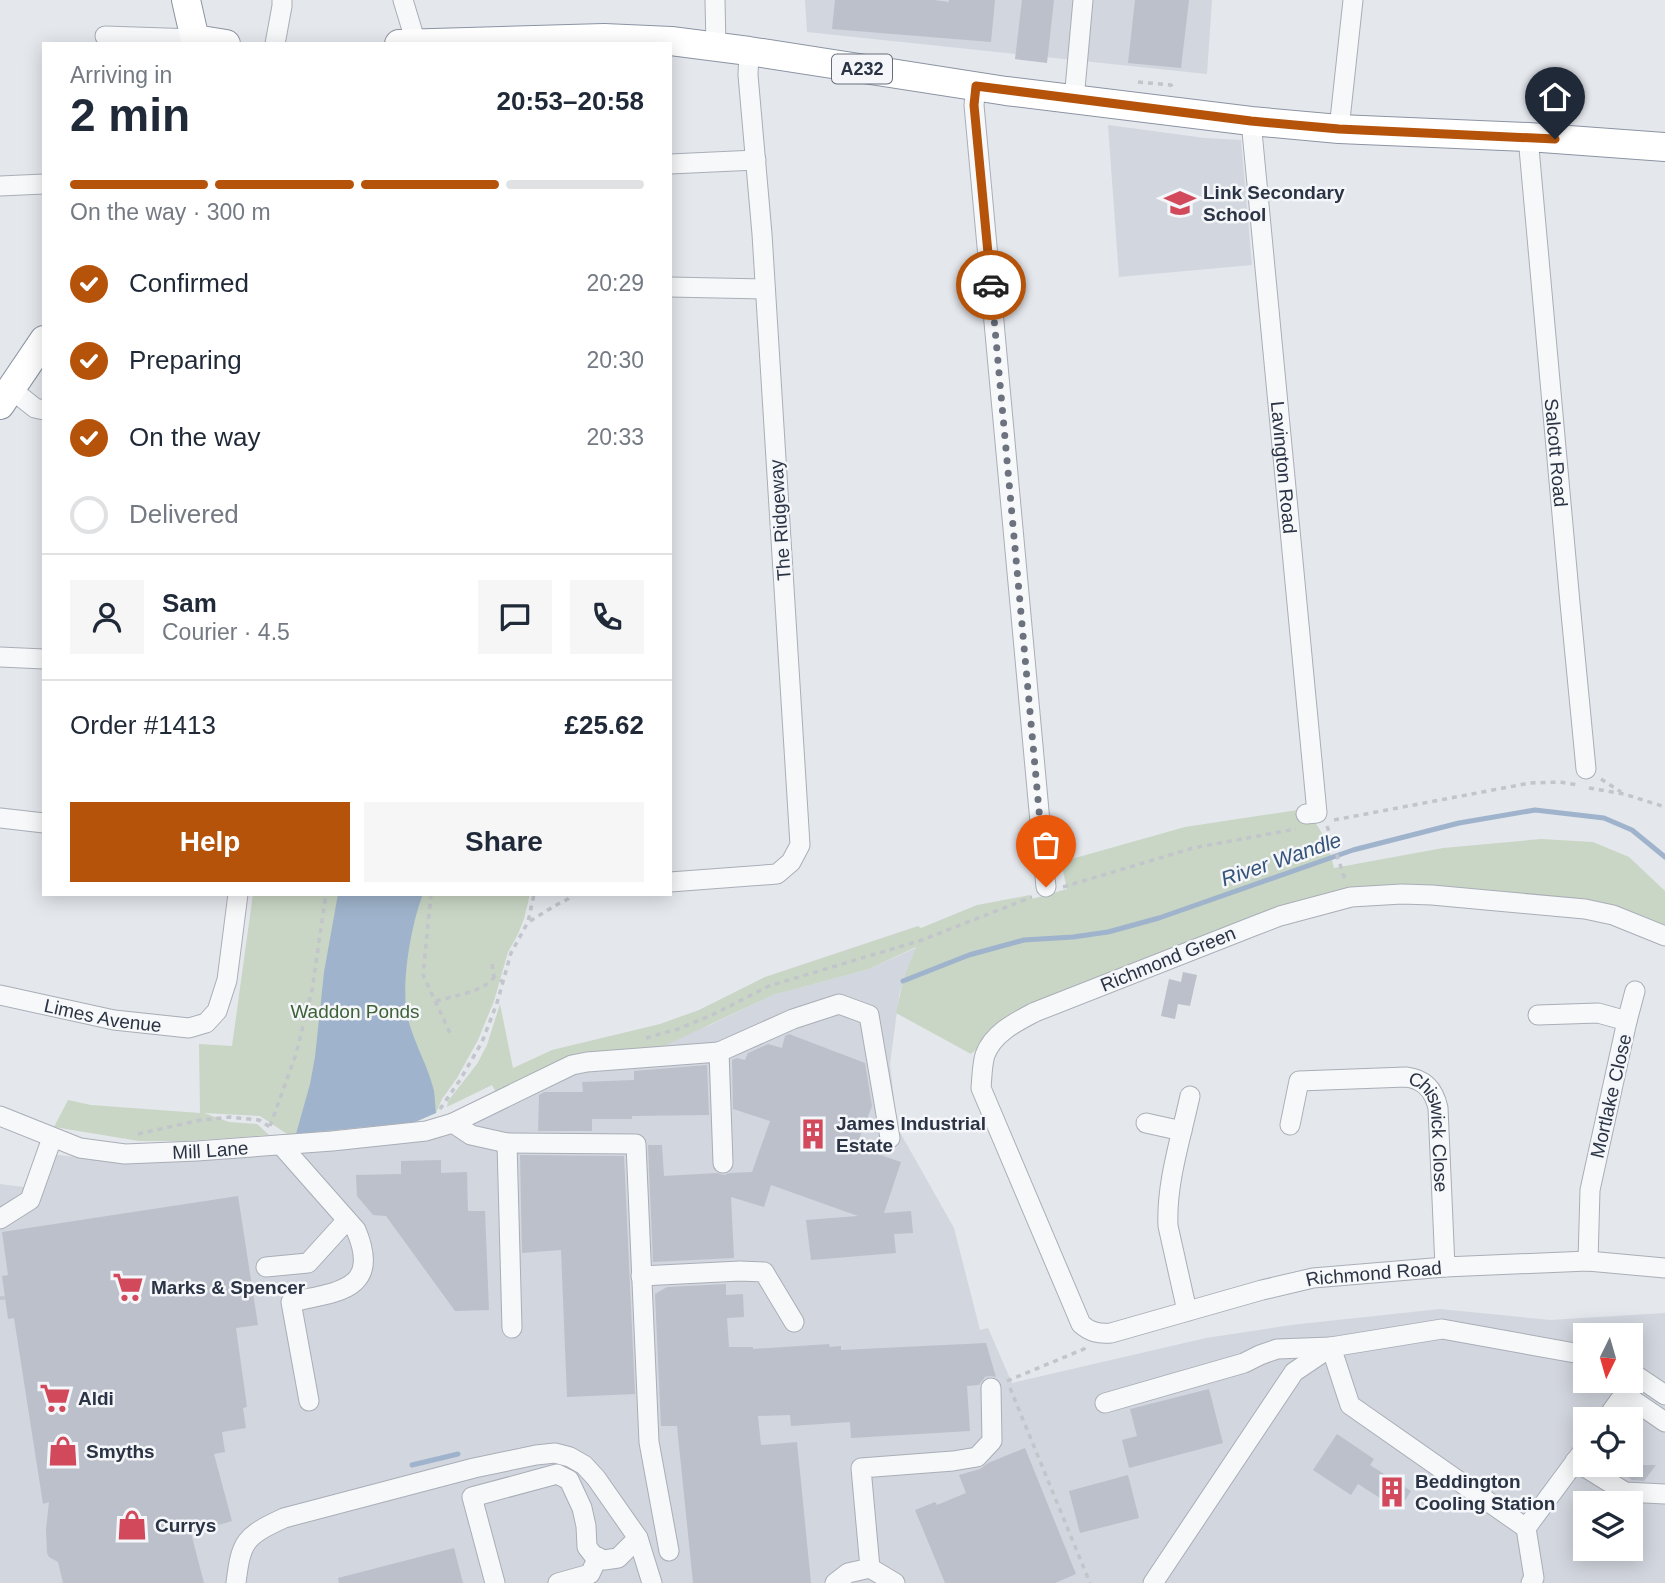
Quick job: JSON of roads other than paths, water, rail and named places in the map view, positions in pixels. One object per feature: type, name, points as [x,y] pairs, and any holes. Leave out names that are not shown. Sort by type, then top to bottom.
[{"type":"highway","points":[[186,0],[195,41]]},
{"type":"highway","name":"A232","points":[[454,42],[604,38],[671,41],[1074,100],[1251,121],[1339,129],[1528,137],[1665,147]]},
{"type":"highway","points":[[5,397],[42,343]]},
{"type":"street","points":[[275,42],[282,0]]},
{"type":"street","points":[[403,0],[416,42]]},
{"type":"street","points":[[715,0],[716,47]]},
{"type":"street","points":[[1074,100],[1083,0]]},
{"type":"street","points":[[1339,129],[1353,0]]},
{"type":"street","points":[[105,36],[195,41]]},
{"type":"street","name":"The Ridgeway","points":[[672,882],[777,874],[791,862],[800,845],[765,289],[748,75],[749,51]]},
{"type":"street","points":[[976,86],[974,105],[1046,890]]},
{"type":"street","name":"Lavington Road","points":[[1251,121],[1306,819]]},
{"type":"street","name":"Salcott Road","points":[[1528,137],[1586,769]]},
{"type":"street","points":[[672,164],[756,160]]},
{"type":"street","points":[[0,186],[42,184]]},
{"type":"street","points":[[672,287],[765,289]]},
{"type":"street","points":[[5,397],[42,410]]},
{"type":"street","points":[[0,657],[42,659]]},
{"type":"street","points":[[0,818],[42,823]]},
{"type":"street","name":"Richmond Green","points":[[1091,1332],[1081,1324],[981,1088],[985,1054],[997,1036],[1013,1024],[1035,1012],[1254,926],[1351,897],[1432,895],[1585,909],[1622,918],[1665,936]]},
{"type":"street","name":"Limes Avenue","points":[[0,995],[114,1020],[189,1028],[206,1023],[217,1010],[227,980],[238,896]]},
{"type":"street","points":[[1627,1021],[1635,991]]},
{"type":"street","name":"Mill Lane","points":[[0,1116],[80,1148],[125,1154],[281,1145],[426,1131],[447,1116],[572,1065],[719,1052],[793,1019],[839,1004],[869,1015],[890,1138]]},
{"type":"street","name":"Mortlake Close","points":[[1538,1015],[1598,1013],[1627,1021],[1590,1190],[1588,1261]]},
{"type":"street","points":[[719,1052],[723,1163]]},
{"type":"street","name":"Chiswick Close","points":[[1290,1125],[1299,1081],[1406,1077],[1426,1084],[1436,1098],[1438,1108],[1445,1267]]},
{"type":"street","points":[[1187,1311],[1167,1212],[1190,1096]]},
{"type":"street","points":[[447,1116],[471,1135],[507,1143],[636,1144],[649,1441],[669,1551]]},
{"type":"street","points":[[1146,1123],[1182,1131]]},
{"type":"street","points":[[0,1219],[30,1200],[52,1138]]},
{"type":"street","points":[[507,1143],[512,1328]]},
{"type":"street","points":[[281,1145],[356,1230],[364,1258],[358,1280],[348,1287],[291,1302],[309,1401]]},
{"type":"street","points":[[266,1267],[308,1263],[347,1220]]},
{"type":"street","name":"Richmond Road","points":[[1091,1332],[1111,1333],[1314,1278],[1445,1267],[1588,1261],[1665,1268]]},
{"type":"street","points":[[641,1276],[764,1272],[794,1322]]},
{"type":"street","points":[[1105,1403],[1244,1363],[1277,1349],[1331,1347],[1442,1329],[1573,1353]]},
{"type":"street","points":[[1331,1347],[1350,1405],[1526,1528]]},
{"type":"street","points":[[1153,1583],[1294,1372],[1331,1347]]},
{"type":"street","points":[[1643,1380],[1665,1395]]},
{"type":"street","points":[[870,1568],[860,1468],[977,1457],[992,1441],[991,1388]]},
{"type":"street","points":[[1615,1407],[1624,1394],[1665,1422]]},
{"type":"street","points":[[236,1583],[241,1550],[246,1541],[258,1530],[284,1518],[474,1468],[555,1453],[584,1465],[596,1478],[638,1538],[652,1583]]},
{"type":"street","points":[[1531,1583],[1534,1578],[1526,1528],[1573,1464]]},
{"type":"street","points":[[495,1583],[472,1497],[557,1474],[569,1480],[582,1508],[587,1547],[594,1556],[604,1560],[618,1559],[638,1538]]},
{"type":"street","points":[[1607,1477],[1625,1492],[1665,1494]]},
{"type":"street","points":[[558,1583],[590,1574],[598,1557]]},
{"type":"street","points":[[835,1583],[848,1573],[870,1568],[895,1583]]},
{"type":"water","name":"Waddon Ponds","points":[[338,896],[422,896],[414,922],[405,991],[408,1019],[434,1091],[436,1113],[415,1122],[296,1134],[315,1057],[324,972]]},
{"type":"waterway","name":"River Wandle","points":[[903,981],[969,955],[1024,940],[1108,932],[1159,918],[1353,850],[1459,823],[1535,810],[1604,818],[1632,830],[1665,857]]},
{"type":"waterway","name":"River Wandle","points":[[412,1465],[458,1454]]},
{"type":"place","name":"Link Secondary School","points":[[1180,203]]},
{"type":"place","name":"James Industrial Estate","points":[[813,1134]]},
{"type":"place","name":"Marks & Spencer","points":[[128,1287]]},
{"type":"place","name":"Aldi","points":[[55,1398]]},
{"type":"place","name":"Smyths","points":[[63,1451]]},
{"type":"place","name":"Beddington Cooling Station","points":[[1392,1492]]},
{"type":"place","name":"Currys","points":[[132,1525]]}]
